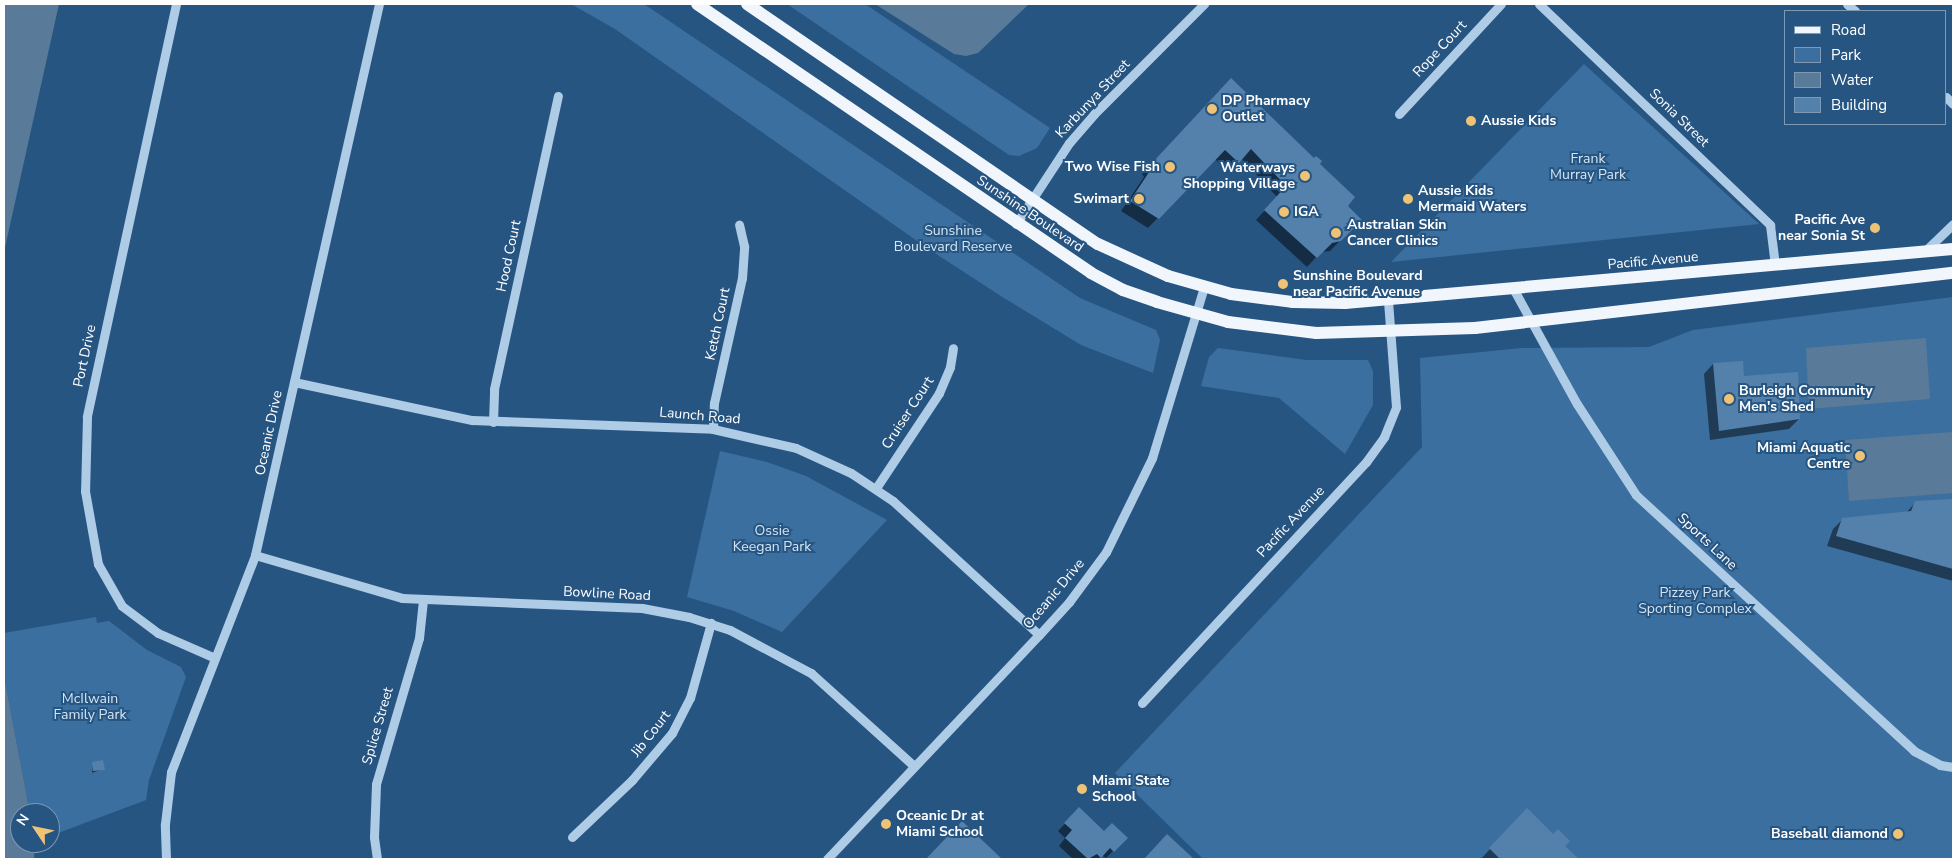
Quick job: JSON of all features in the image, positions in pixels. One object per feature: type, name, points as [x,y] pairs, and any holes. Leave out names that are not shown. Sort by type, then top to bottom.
[{"type":"main road","name":"Sunshine Boulevard","points":[[697,4],[1016,224],[1123,290],[1196,314],[1285,332],[1391,332]]},
{"type":"main road","name":"Sunshine Boulevard","points":[[747,4],[1030,200],[1114,252],[1168,276],[1204,287],[1293,302],[1388,300]]},
{"type":"main road","name":"Pacific Avenue","points":[[1388,300],[1953,249]]},
{"type":"main road","points":[[1391,332],[1530,322],[1953,273]]},
{"type":"street","name":"Port Drive","points":[[176,4],[87,417],[85,491],[98,564],[122,606],[158,633],[215,658]]},
{"type":"street","name":"Karbunya Street","points":[[1016,224],[1030,200],[1094,114],[1204,4]]},
{"type":"street","name":"Rope Court","points":[[1399,114],[1502,4]]},
{"type":"street","name":"Sonia Street","points":[[1539,4],[1770,225],[1775,265]]},
{"type":"street","name":"Oceanic Drive","points":[[166,859],[164,824],[171,772],[255,555],[375,5]]},
{"type":"street","name":"Hood Court","points":[[493,422],[494,389],[558,96]]},
{"type":"street","points":[[1924,252],[1953,224]]},
{"type":"street","name":"Ketch Court","points":[[712,429],[714,403],[742,278],[744,246],[739,225]]},
{"type":"street","name":"Oceanic Drive","points":[[827,859],[1039,635],[1092,571],[1138,492],[1162,432],[1204,287]]},
{"type":"street","name":"Sports Lane","points":[[1514,290],[1530,322],[1610,458],[1636,495],[1914,751],[1940,765],[1953,767]]},
{"type":"street","name":"Pacific Avenue","points":[[1142,703],[1366,462],[1380,443],[1396,407],[1388,300]]},
{"type":"street","name":"Cruiser Court","points":[[876,488],[939,392],[950,367],[953,348]]},
{"type":"street","name":"Launch Road","points":[[294,382],[493,422],[712,429],[769,440],[796,448],[825,460],[876,488],[927,529],[1039,635]]},
{"type":"street","name":"Bowline Road","points":[[255,555],[381,594],[423,601],[620,606],[669,612],[710,623],[763,645],[811,673],[858,712],[914,766]]},
{"type":"street","name":"Splice Street","points":[[377,859],[374,828],[376,784],[419,638],[423,601]]},
{"type":"street","name":"Jib Court","points":[[572,837],[632,780],[672,733],[690,698],[710,623]]},
{"type":"green space","name":"Sunshine Boulevard Reserve","points":[[571,4],[644,4],[1080,298],[1156,330],[1160,340],[1153,373],[1081,345],[1004,298],[930,250],[615,29]]},
{"type":"green space","points":[[787,4],[865,4],[1050,128],[1037,148],[1019,156],[1009,155]]},
{"type":"green space","name":"Frank Murray Park","points":[[1584,64],[1759,224],[1391,262]]},
{"type":"green space","name":"Pizzey Park Sporting Complex","points":[[1953,297],[1953,859],[1203,859],[1115,773],[1422,447],[1420,358],[1522,348],[1649,347],[1693,330]]},
{"type":"green space","points":[[1218,348],[1306,360],[1368,360],[1373,371],[1373,405],[1345,454],[1279,398],[1201,386],[1209,357]]},
{"type":"green space","name":"Ossie Keegan Park","points":[[720,451],[767,462],[806,476],[887,520],[782,632],[734,611],[687,597]]},
{"type":"green space","name":"McIlwain Family Park","points":[[96,617],[97,623],[109,621],[147,650],[181,667],[186,677],[149,780],[146,800],[60,832],[60,803],[28,803],[4,676],[4,633]]},
{"type":"water","points":[[4,4],[59,4],[4,252]]},
{"type":"water","points":[[875,4],[1029,4],[978,53],[966,56],[954,54]]},
{"type":"water","points":[[1926,338],[1930,399],[1809,409],[1806,348]]},
{"type":"water","points":[[1953,432],[1953,493],[1849,501],[1845,440]]},
{"type":"water","points":[[4,676],[28,803],[10,803],[10,853],[34,853],[34,859],[4,859]]},
{"type":"building","name":"Waterways Shopping Village","points":[[1231,78],[1314,158],[1316,156],[1322,161],[1320,164],[1355,197],[1348,206],[1362,220],[1341,241],[1332,243],[1317,258],[1264,210],[1286,186],[1251,149],[1239,163],[1225,150],[1159,219],[1130,201],[1153,166],[1151,164]]},
{"type":"building","points":[[1743,361],[1744,376],[1798,372],[1800,419],[1719,431],[1713,363]]},
{"type":"building","points":[[1953,499],[1953,569],[1836,536],[1842,518],[1911,511],[1915,501]]},
{"type":"building","points":[[103,760],[105,770],[93,771],[92,762]]},
{"type":"building","points":[[1079,807],[1104,831],[1112,823],[1128,838],[1114,852],[1110,848],[1101,858],[1097,854],[1088,859],[1065,838],[1072,830],[1064,823]]},
{"type":"building","points":[[1527,808],[1553,834],[1558,829],[1570,841],[1565,846],[1579,859],[1500,859],[1489,848]]},
{"type":"building","points":[[962,821],[1002,859],[926,859]]},
{"type":"building","points":[[1167,834],[1194,859],[1144,859]]},
{"type":"place","name":"DP Pharmacy Outlet","points":[[1212,109]]},
{"type":"place","name":"Aussie Kids","points":[[1471,121]]},
{"type":"place","name":"Two Wise Fish","points":[[1170,167]]},
{"type":"place","name":"Waterways Shopping Village","points":[[1305,176]]},
{"type":"place","name":"Swimart","points":[[1139,199]]},
{"type":"place","name":"Aussie Kids Mermaid Waters","points":[[1408,199]]},
{"type":"place","name":"IGA","points":[[1284,212]]},
{"type":"place","name":"Pacific Ave near Sonia St","points":[[1875,228]]},
{"type":"place","name":"Australian Skin Cancer Clinics","points":[[1336,233]]},
{"type":"place","name":"Sunshine Boulevard near Pacific Avenue","points":[[1283,284]]},
{"type":"place","name":"Burleigh Community Men's Shed","points":[[1729,399]]},
{"type":"place","name":"Miami Aquatic Centre","points":[[1860,456]]},
{"type":"place","name":"Miami State School","points":[[1082,789]]},
{"type":"place","name":"Oceanic Dr at Miami School","points":[[886,824]]},
{"type":"place","name":"Baseball diamond","points":[[1898,834]]}]
